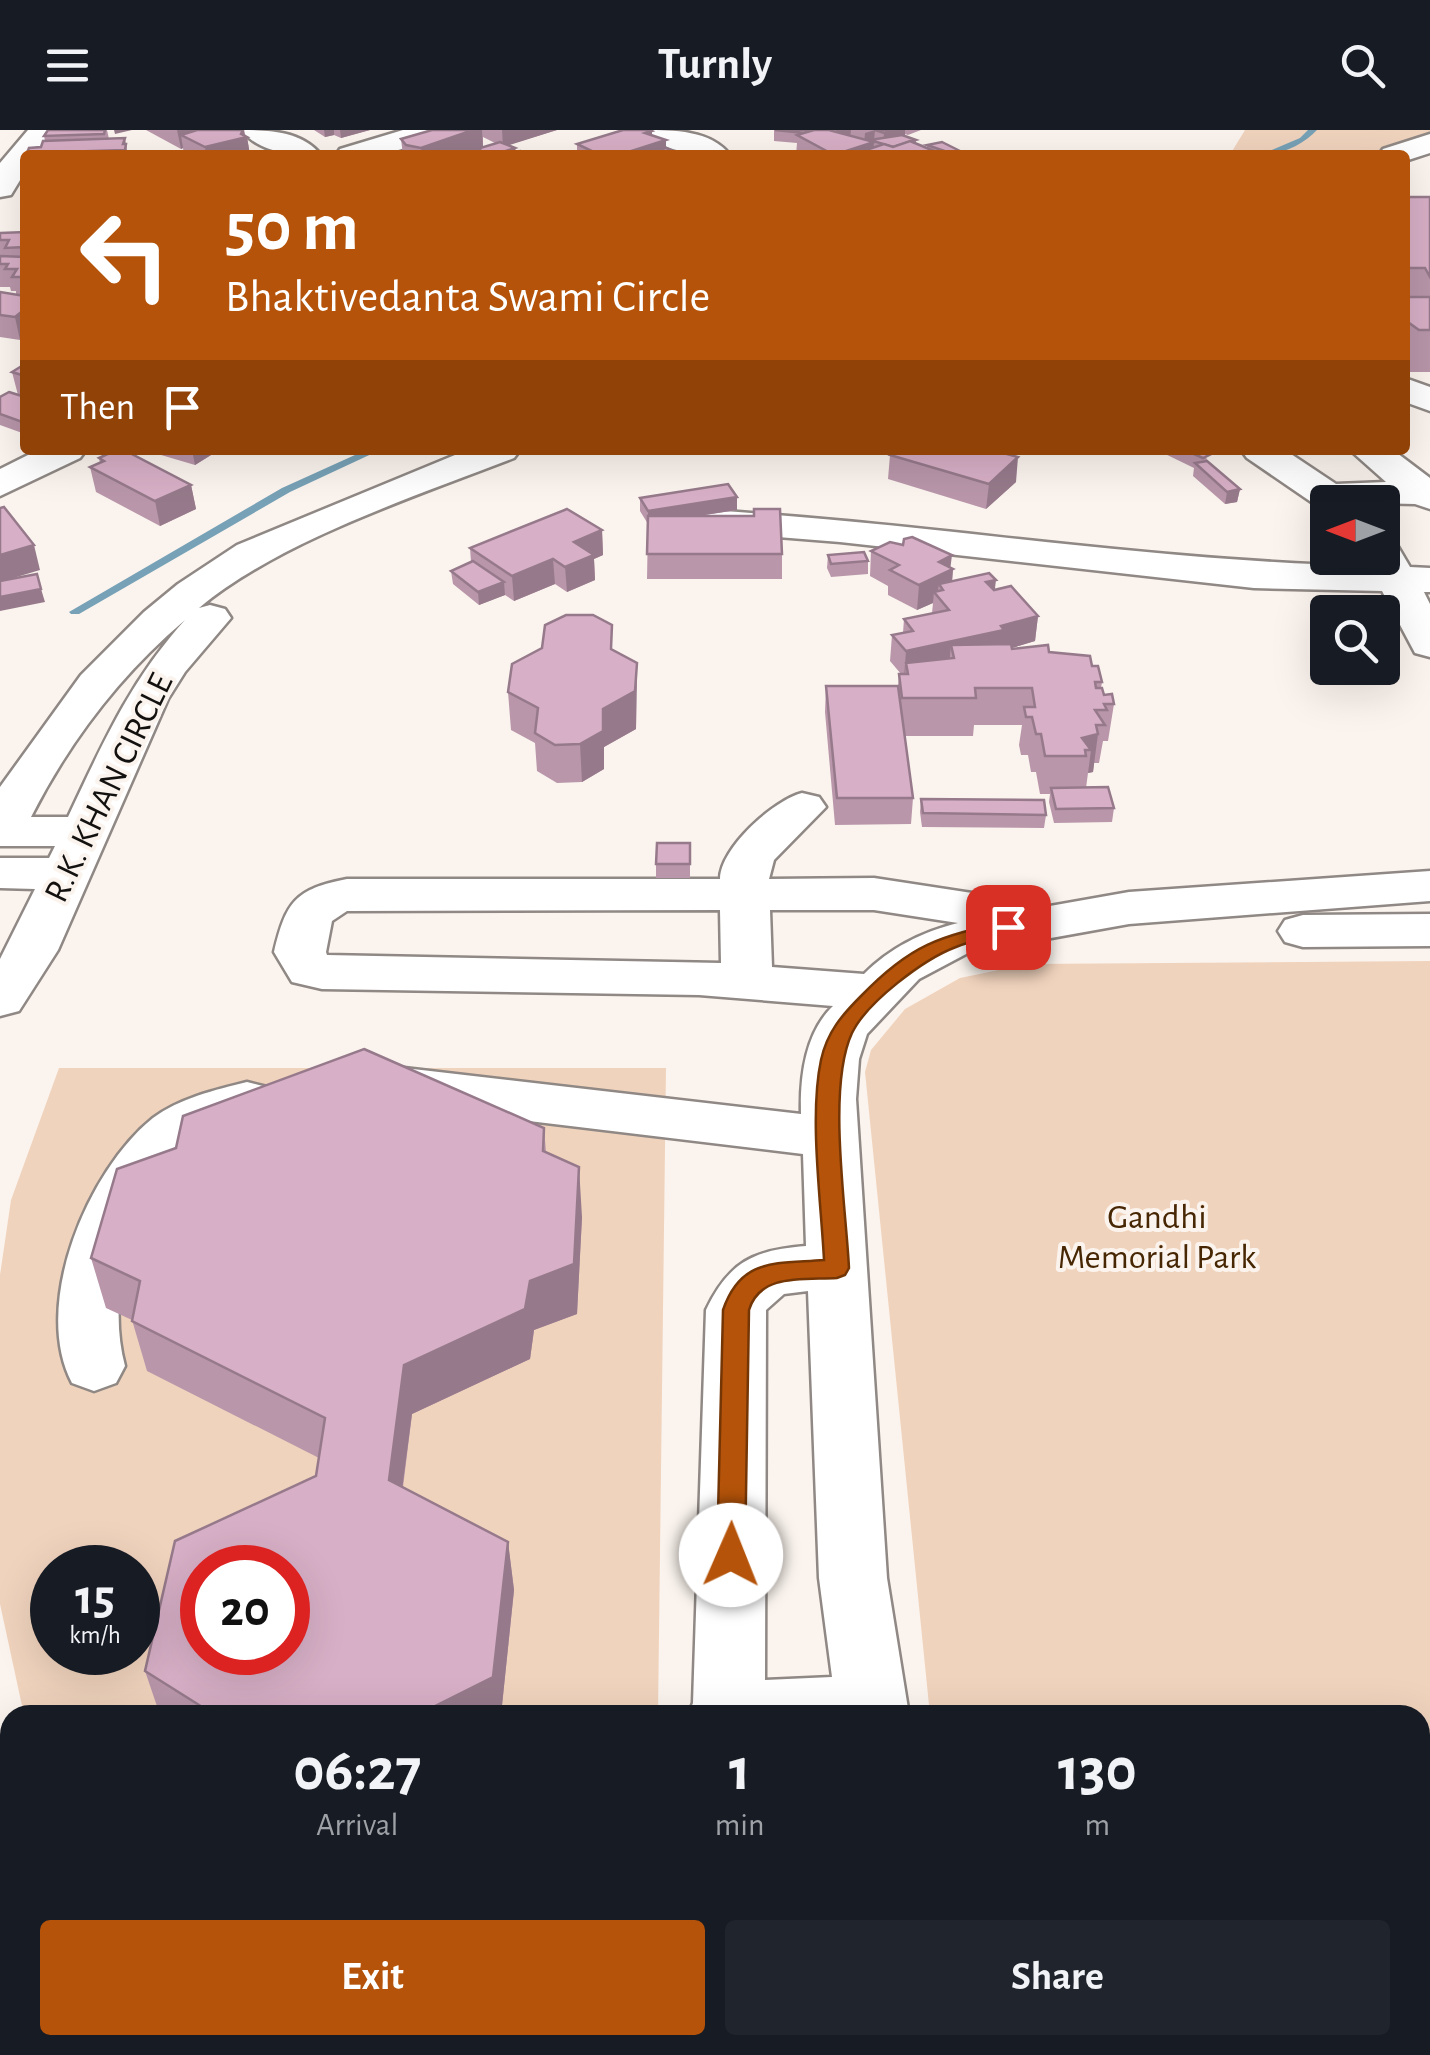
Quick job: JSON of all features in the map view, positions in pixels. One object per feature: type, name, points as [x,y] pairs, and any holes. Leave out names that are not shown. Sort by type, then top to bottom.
[{"type":"street","points":[[24,150],[45,130]]},
{"type":"street","points":[[256,130],[296,150]]},
{"type":"street","points":[[368,150],[434,130]]},
{"type":"street","points":[[660,130],[715,146]]},
{"type":"street","points":[[0,188],[20,155]]},
{"type":"street","points":[[0,484],[56,455]]},
{"type":"street","name":"R.K. KHAN CIRCLE","points":[[0,830],[41,754],[68,718],[129,652],[190,596],[228,567],[268,545],[489,455]]},
{"type":"street","points":[[1268,455],[1313,485]]},
{"type":"street","points":[[1376,455],[1428,494]]},
{"type":"street","points":[[1400,495],[1428,494]]},
{"type":"street","name":"R.K. KHAN CIRCLE","points":[[0,999],[32,950],[146,700],[168,665],[238,591],[332,518]]},
{"type":"street","points":[[670,524],[798,526],[1254,576],[1404,571],[1430,644]]},
{"type":"street","points":[[0,764],[68,718]]},
{"type":"street","points":[[747,980],[744,871],[753,853],[802,807]]},
{"type":"street","points":[[0,830],[76,853]]},
{"type":"street","points":[[0,873],[76,853]]},
{"type":"street","points":[[1378,892],[1430,872]]},
{"type":"street","points":[[870,1705],[852,1578],[830,1138],[832,1060],[843,1027],[901,967],[950,941],[1128,908],[1430,886]]},
{"type":"street","points":[[874,992],[747,980],[322,972],[310,970],[300,952],[308,914],[331,898],[347,896],[874,894],[1123,931],[1430,930]]},
{"type":"street","points":[[94,1366],[86,1330],[88,1302],[118,1207],[139,1167],[176,1129],[216,1109],[314,1090],[384,1085],[493,1094],[830,1138]]},
{"type":"street","points":[[726,1705],[736,1310],[752,1280],[767,1274],[837,1268]]},
{"type":"green space","points":[[1245,130],[1430,130],[1430,141],[1404,150],[1233,150]]},
{"type":"green space","name":"Gandhi Memorial Park","points":[[1430,961],[1430,1705],[929,1705],[865,1072],[871,1050],[905,1009],[960,978],[1027,964]]},
{"type":"green space","points":[[59,1068],[666,1068],[658,1705],[22,1705],[0,1604],[0,1275],[11,1200]]},
{"type":"building","points":[[48,130],[105,130],[104,134],[44,136]]},
{"type":"building","points":[[197,130],[243,130],[241,134],[247,137],[205,147],[181,135]]},
{"type":"building","points":[[432,130],[473,130],[421,148],[406,145],[401,139]]},
{"type":"building","points":[[623,130],[650,130],[645,133],[666,140],[635,150],[590,150],[577,144]]},
{"type":"building","points":[[829,130],[874,142],[849,150],[825,150],[797,135]]},
{"type":"building","points":[[902,135],[916,140],[893,147],[870,140]]},
{"type":"building","points":[[125,138],[126,144],[125,150],[28,150],[41,147],[43,141]]},
{"type":"building","points":[[910,141],[932,150],[866,150],[884,144],[893,147]]},
{"type":"building","points":[[500,142],[515,148],[509,150],[477,149]]},
{"type":"building","points":[[942,142],[958,150],[942,150],[927,145]]},
{"type":"building","points":[[1410,197],[1430,197],[1430,277],[1425,268],[1410,268]]},
{"type":"building","points":[[20,232],[20,247],[5,248],[9,240],[0,240],[0,233]]},
{"type":"building","points":[[0,256],[20,257],[20,277],[12,277],[17,269],[5,269],[8,264],[0,264]]},
{"type":"building","points":[[0,292],[20,295],[20,313],[15,317],[0,315]]},
{"type":"building","points":[[1410,297],[1430,297],[1430,330],[1419,330],[1410,324]]},
{"type":"building","points":[[9,392],[20,395],[20,421],[0,414],[0,397]]},
{"type":"building","points":[[134,455],[191,485],[155,501],[90,467],[104,461],[99,458]]},
{"type":"building","points":[[890,455],[1018,457],[989,484]]},
{"type":"building","points":[[1207,461],[1240,489],[1227,492],[1195,463]]},
{"type":"building","points":[[728,484],[737,497],[648,511],[640,498]]},
{"type":"building","points":[[4,507],[34,545],[0,555],[0,508]]},
{"type":"building","points":[[567,509],[602,530],[574,542],[594,555],[565,567],[553,559],[512,576],[470,548]]},
{"type":"building","points":[[754,509],[780,509],[782,554],[647,554],[648,516],[754,516]]},
{"type":"building","points":[[912,537],[952,555],[939,562],[953,569],[919,585],[890,570],[899,565],[871,551],[890,542],[903,545],[904,539]]},
{"type":"building","points":[[864,552],[868,561],[831,564],[828,555]]},
{"type":"building","points":[[473,561],[504,582],[478,592],[451,571]]},
{"type":"building","points":[[989,573],[996,580],[986,582],[994,590],[1011,586],[1038,616],[1001,626],[1004,630],[906,651],[892,635],[913,631],[904,619],[949,610],[934,592],[943,590],[939,584]]},
{"type":"building","points":[[37,574],[41,589],[0,597],[0,581]]},
{"type":"building","points":[[566,615],[593,615],[612,625],[611,649],[637,663],[635,691],[603,709],[603,731],[580,744],[555,745],[535,733],[538,708],[508,692],[512,664],[542,648],[545,625]]},
{"type":"building","points":[[1011,644],[1012,649],[1048,645],[1049,652],[1090,656],[1092,666],[1098,666],[1102,682],[1095,682],[1096,688],[1102,688],[1104,695],[1112,694],[1114,704],[1104,704],[1107,710],[1095,710],[1105,725],[1096,725],[1098,734],[1082,738],[1091,750],[1085,750],[1086,756],[1045,756],[1041,734],[1036,734],[1032,717],[1026,717],[1024,707],[1035,707],[1032,688],[975,688],[976,698],[902,698],[899,674],[908,674],[906,663],[954,658],[951,645]]},
{"type":"building","points":[[826,686],[898,686],[913,798],[837,798]]},
{"type":"building","points":[[1108,787],[1114,808],[1056,809],[1051,788]]},
{"type":"building","points":[[921,799],[1044,800],[1046,815],[923,813]]},
{"type":"building","points":[[657,843],[690,843],[690,864],[656,864]]},
{"type":"building","points":[[364,1049],[544,1128],[543,1151],[579,1167],[574,1264],[530,1281],[525,1309],[404,1365],[389,1480],[508,1542],[493,1677],[437,1705],[199,1705],[151,1675],[160,1675],[160,1606],[175,1541],[316,1476],[325,1418],[132,1321],[140,1281],[91,1258],[117,1169],[176,1148],[183,1116]]},
{"type":"waterway","points":[[1277,150],[1303,140],[1313,130]]},
{"type":"waterway","points":[[75,612],[286,490],[364,455]]},
{"type":"route","points":[[731,1555],[736,1310],[752,1280],[790,1270],[837,1268],[828,1099],[832,1060],[843,1027],[882,982],[901,967],[950,941],[1008,927]]}]
